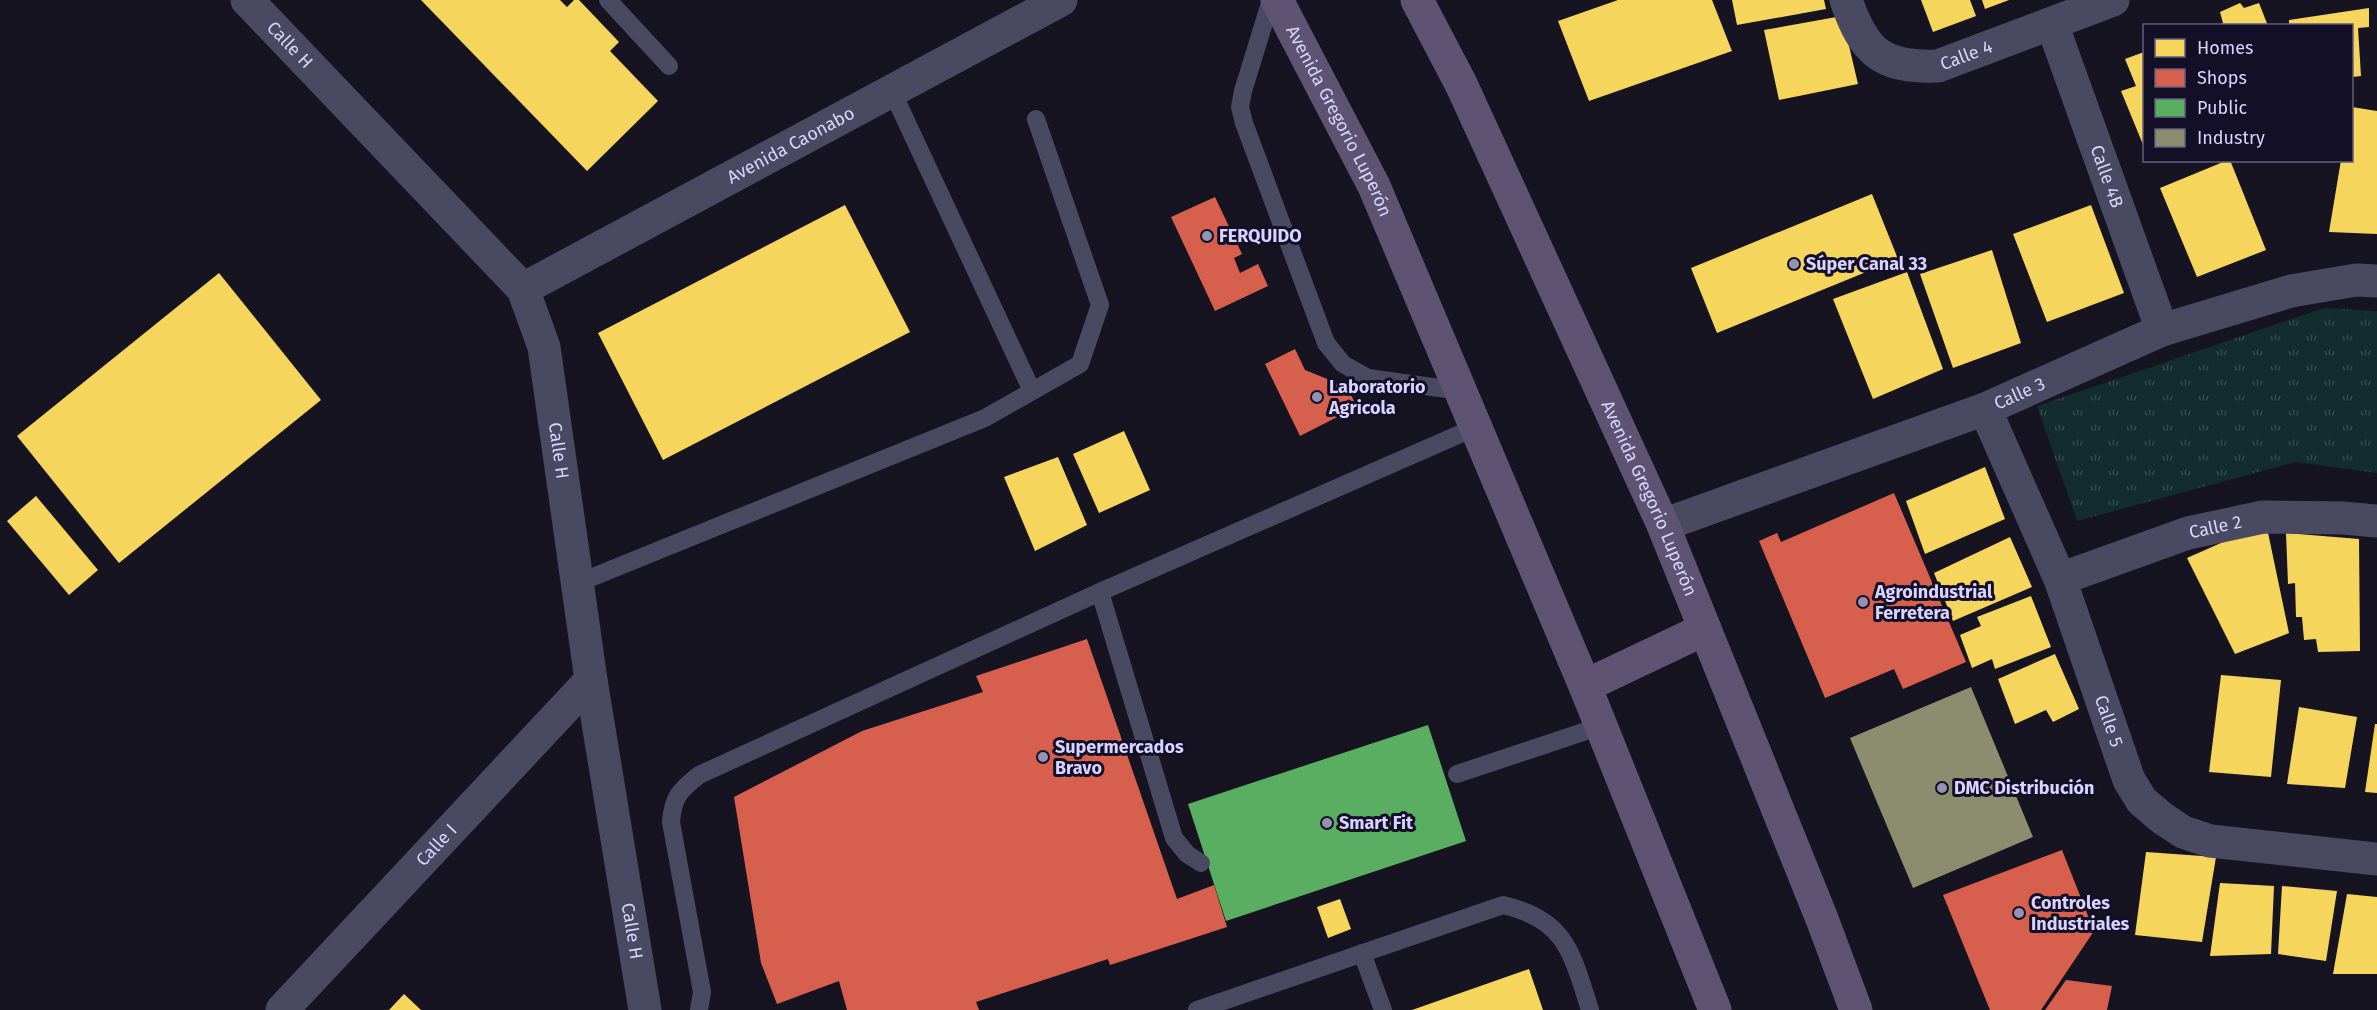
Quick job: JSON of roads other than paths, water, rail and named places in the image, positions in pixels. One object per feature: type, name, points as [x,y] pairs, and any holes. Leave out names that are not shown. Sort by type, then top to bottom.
[{"type":"main road","name":"Avenida Gregorio Luperón","points":[[1277,0],[1374,186],[1585,686],[1715,1010]]},
{"type":"main road","name":"Avenida Gregorio Luperón","points":[[1417,0],[1461,84],[1663,525],[1818,908],[1856,1010]]},
{"type":"main road","points":[[1585,686],[1705,629]]},
{"type":"street","name":"Calle H","points":[[247,0],[523,289],[544,347],[591,680],[645,1010]]},
{"type":"street","name":"Avenida Caonabo","points":[[523,289],[1061,0]]},
{"type":"street","name":"Calle 4","points":[[1846,0],[1862,38],[1871,49],[1900,64],[1915,67],[1938,66],[2113,0]]},
{"type":"street","name":"Calle 4B","points":[[2052,24],[2162,330]]},
{"type":"street","name":"Calle 3","points":[[1663,525],[1985,409],[2162,330],[2291,291],[2356,280],[2377,281]]},
{"type":"street","name":"Calle 5","points":[[1985,409],[2060,579],[2129,780],[2142,801],[2183,832],[2210,841],[2377,859]]},
{"type":"street","name":"Calle 2","points":[[2060,579],[2188,533],[2263,517],[2343,518],[2377,521]]},
{"type":"street","name":"Calle I","points":[[282,1010],[591,680]]},
{"type":"lane","points":[[608,0],[669,66]]},
{"type":"lane","points":[[1271,0],[1240,107],[1326,343],[1342,364],[1368,378],[1461,391]]},
{"type":"lane","points":[[892,91],[1032,391]]},
{"type":"lane","points":[[578,583],[985,418],[1080,364],[1100,305],[1036,119]]},
{"type":"lane","points":[[699,1010],[702,992],[671,822],[672,805],[681,789],[699,775],[1100,592],[1476,427]]},
{"type":"lane","points":[[1100,592],[1174,838],[1187,854],[1201,863]]},
{"type":"lane","points":[[1457,774],[1601,726]]},
{"type":"lane","points":[[1197,1010],[1503,905],[1525,910],[1545,921],[1562,938],[1573,958],[1590,1010]]},
{"type":"lane","points":[[1362,953],[1383,1010]]},
{"type":"place","name":"FERQUIDO","points":[[1207,236]]},
{"type":"place","name":"Súper Canal 33","points":[[1794,264]]},
{"type":"place","name":"Laboratorio Agricola","points":[[1317,397]]},
{"type":"place","name":"Agroindustrial Ferretera","points":[[1863,602]]},
{"type":"place","name":"Supermercados Bravo","points":[[1043,757]]},
{"type":"place","name":"DMC Distribución","points":[[1942,788]]},
{"type":"place","name":"Smart Fit","points":[[1327,823]]},
{"type":"place","name":"Controles Industriales","points":[[2019,913]]}]
